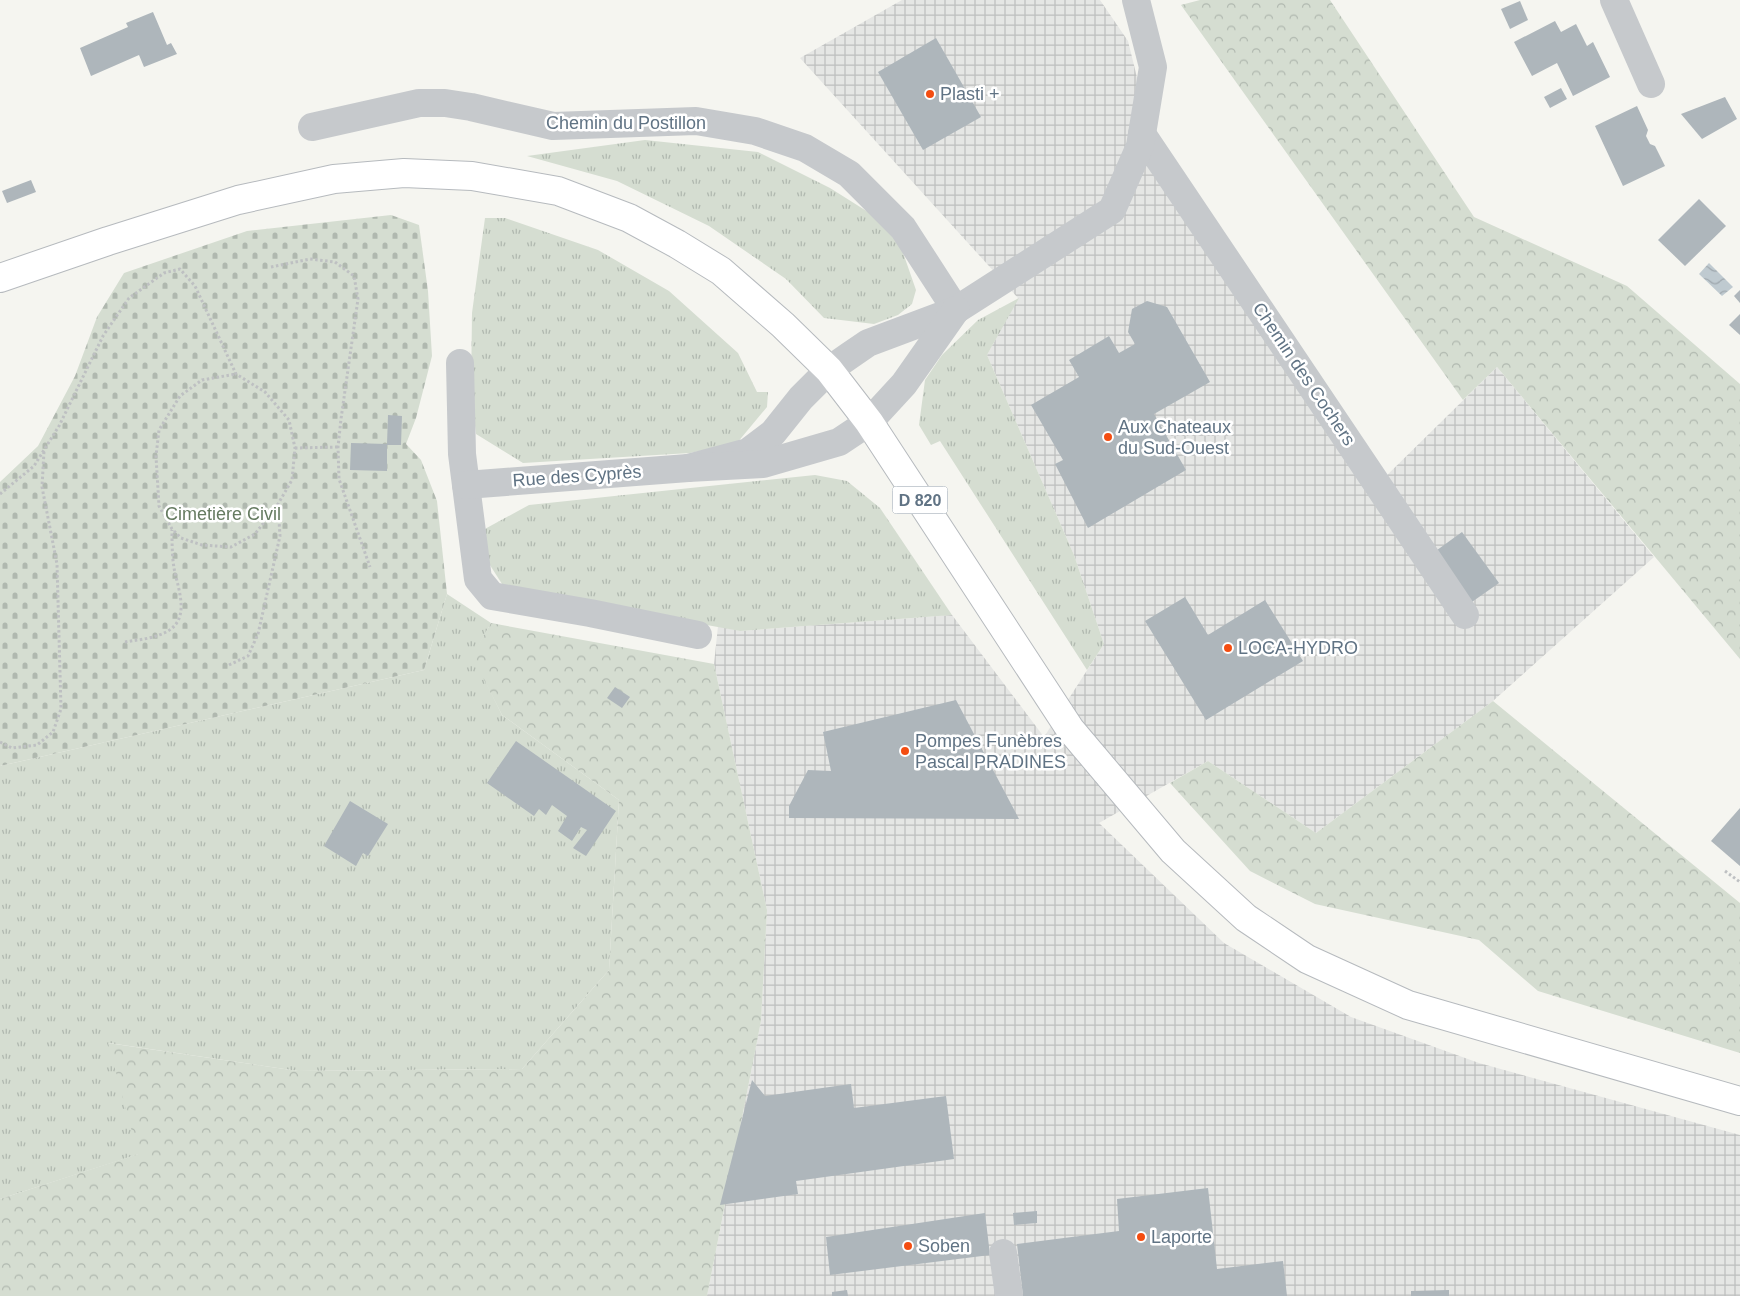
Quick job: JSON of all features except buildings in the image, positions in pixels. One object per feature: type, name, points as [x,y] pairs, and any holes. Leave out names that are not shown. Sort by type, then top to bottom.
[{"type":"main road","name":"D 820","points":[[0,278],[238,200],[334,179],[404,173],[472,176],[558,191],[637,222],[721,271],[783,325],[829,370],[869,422],[1070,729],[1173,851],[1246,918],[1307,959],[1408,1005],[1740,1101]]},
{"type":"street","points":[[956,310],[1112,210],[1140,146],[1153,66],[1136,0]]},
{"type":"street","points":[[1614,0],[1651,84]]},
{"type":"street","name":"Chemin du Postillon","points":[[312,127],[419,103],[471,108],[553,126],[696,120],[755,131],[805,148],[848,174],[903,228],[956,310]]},
{"type":"street","name":"Chemin des Cochers","points":[[1142,134],[1465,615]]},
{"type":"street","name":"Rue des Cyprès","points":[[688,468],[748,452],[773,433],[801,398],[829,370],[868,343],[956,310]]},
{"type":"street","name":"Rue des Cyprès","points":[[466,485],[763,464],[839,442],[869,422],[904,384],[956,310]]},
{"type":"street","points":[[460,363],[462,454],[478,579],[492,596],[590,613],[698,635]]},
{"type":"street","points":[[1003,1254],[1009,1296]]},
{"type":"path","points":[[271,267],[310,259],[335,262],[354,276],[358,299],[338,447],[339,479],[370,567]]},
{"type":"path","points":[[0,494],[34,466],[44,451],[59,426],[103,336],[129,298],[164,273],[180,269],[194,286],[236,374],[264,392],[289,420],[295,448],[292,480],[278,504],[255,534],[231,546],[202,545],[181,538],[172,529],[159,506],[156,456],[158,430],[180,396],[202,380],[236,374]]},
{"type":"path","points":[[295,448],[338,447]]},
{"type":"path","points":[[0,742],[12,748],[37,745],[53,732],[61,709],[57,564],[42,487],[44,451]]},
{"type":"path","points":[[229,665],[248,656],[258,634],[280,536],[278,504]]},
{"type":"path","points":[[125,642],[160,635],[175,626],[180,615],[182,596],[174,567],[172,529]]},
{"type":"path","points":[[1725,871],[1740,882]]},
{"type":"shaded area","points":[[902,0],[1100,0],[1128,41],[1159,166],[1380,482],[1497,367],[1654,557],[1493,701],[1316,833],[1208,761],[1099,823],[1224,943],[1351,1017],[1479,1063],[1740,1135],[1740,1296],[707,1296],[761,1021],[767,910],[714,664],[718,626],[740,631],[952,615],[1044,737],[1104,644],[1074,555],[987,355],[1018,298],[800,58]]},
{"type":"green space","points":[[1200,0],[1330,0],[1474,217],[1627,286],[1740,384],[1740,659],[1497,367],[1463,400],[1181,5]]},
{"type":"green space","points":[[645,140],[758,152],[830,188],[876,217],[900,244],[916,290],[912,304],[898,315],[874,324],[824,318],[786,279],[709,226],[617,181],[527,156]]},
{"type":"green space","name":"Cimetière Civil","points":[[391,215],[419,225],[428,291],[432,356],[416,418],[406,444],[421,460],[437,501],[447,594],[424,670],[0,766],[0,482],[38,446],[75,376],[97,317],[124,273],[247,231]]},
{"type":"green space","points":[[485,218],[505,218],[598,250],[669,291],[738,353],[757,392],[768,392],[767,407],[737,443],[690,453],[523,463],[476,434],[471,392],[472,313]]},
{"type":"green space","points":[[1019,298],[987,355],[1074,555],[1104,644],[1087,670],[940,441],[931,445],[919,425],[925,380],[942,355],[978,320]]},
{"type":"green space","points":[[815,475],[847,481],[880,508],[952,615],[740,631],[535,594],[502,584],[481,551],[483,530],[529,505]]},
{"type":"green space","points":[[447,594],[491,623],[473,656],[502,715],[619,800],[609,970],[522,1069],[298,1071],[109,1043],[139,1154],[0,1199],[0,766],[424,670]]},
{"type":"green space","points":[[491,623],[714,664],[767,910],[761,1021],[707,1296],[0,1296],[0,1199],[138,1154],[108,1043],[298,1071],[522,1069],[609,970],[619,800],[502,715],[472,656]]},
{"type":"green space","points":[[1493,701],[1740,903],[1740,1053],[1538,991],[1479,940],[1315,904],[1250,871],[1170,783],[1208,761],[1316,833]]},
{"type":"water","points":[[1709,263],[1733,287],[1722,296],[1699,274]]},
{"type":"place","name":"Plasti +","points":[[930,94]]},
{"type":"place","name":"Aux Chateaux du Sud-Ouest","points":[[1108,437]]},
{"type":"place","name":"LOCA-HYDRO","points":[[1228,648]]},
{"type":"place","name":"Pompes Funèbres Pascal PRADINES","points":[[905,751]]},
{"type":"place","name":"Laporte","points":[[1141,1237]]},
{"type":"place","name":"Soben","points":[[908,1246]]}]
